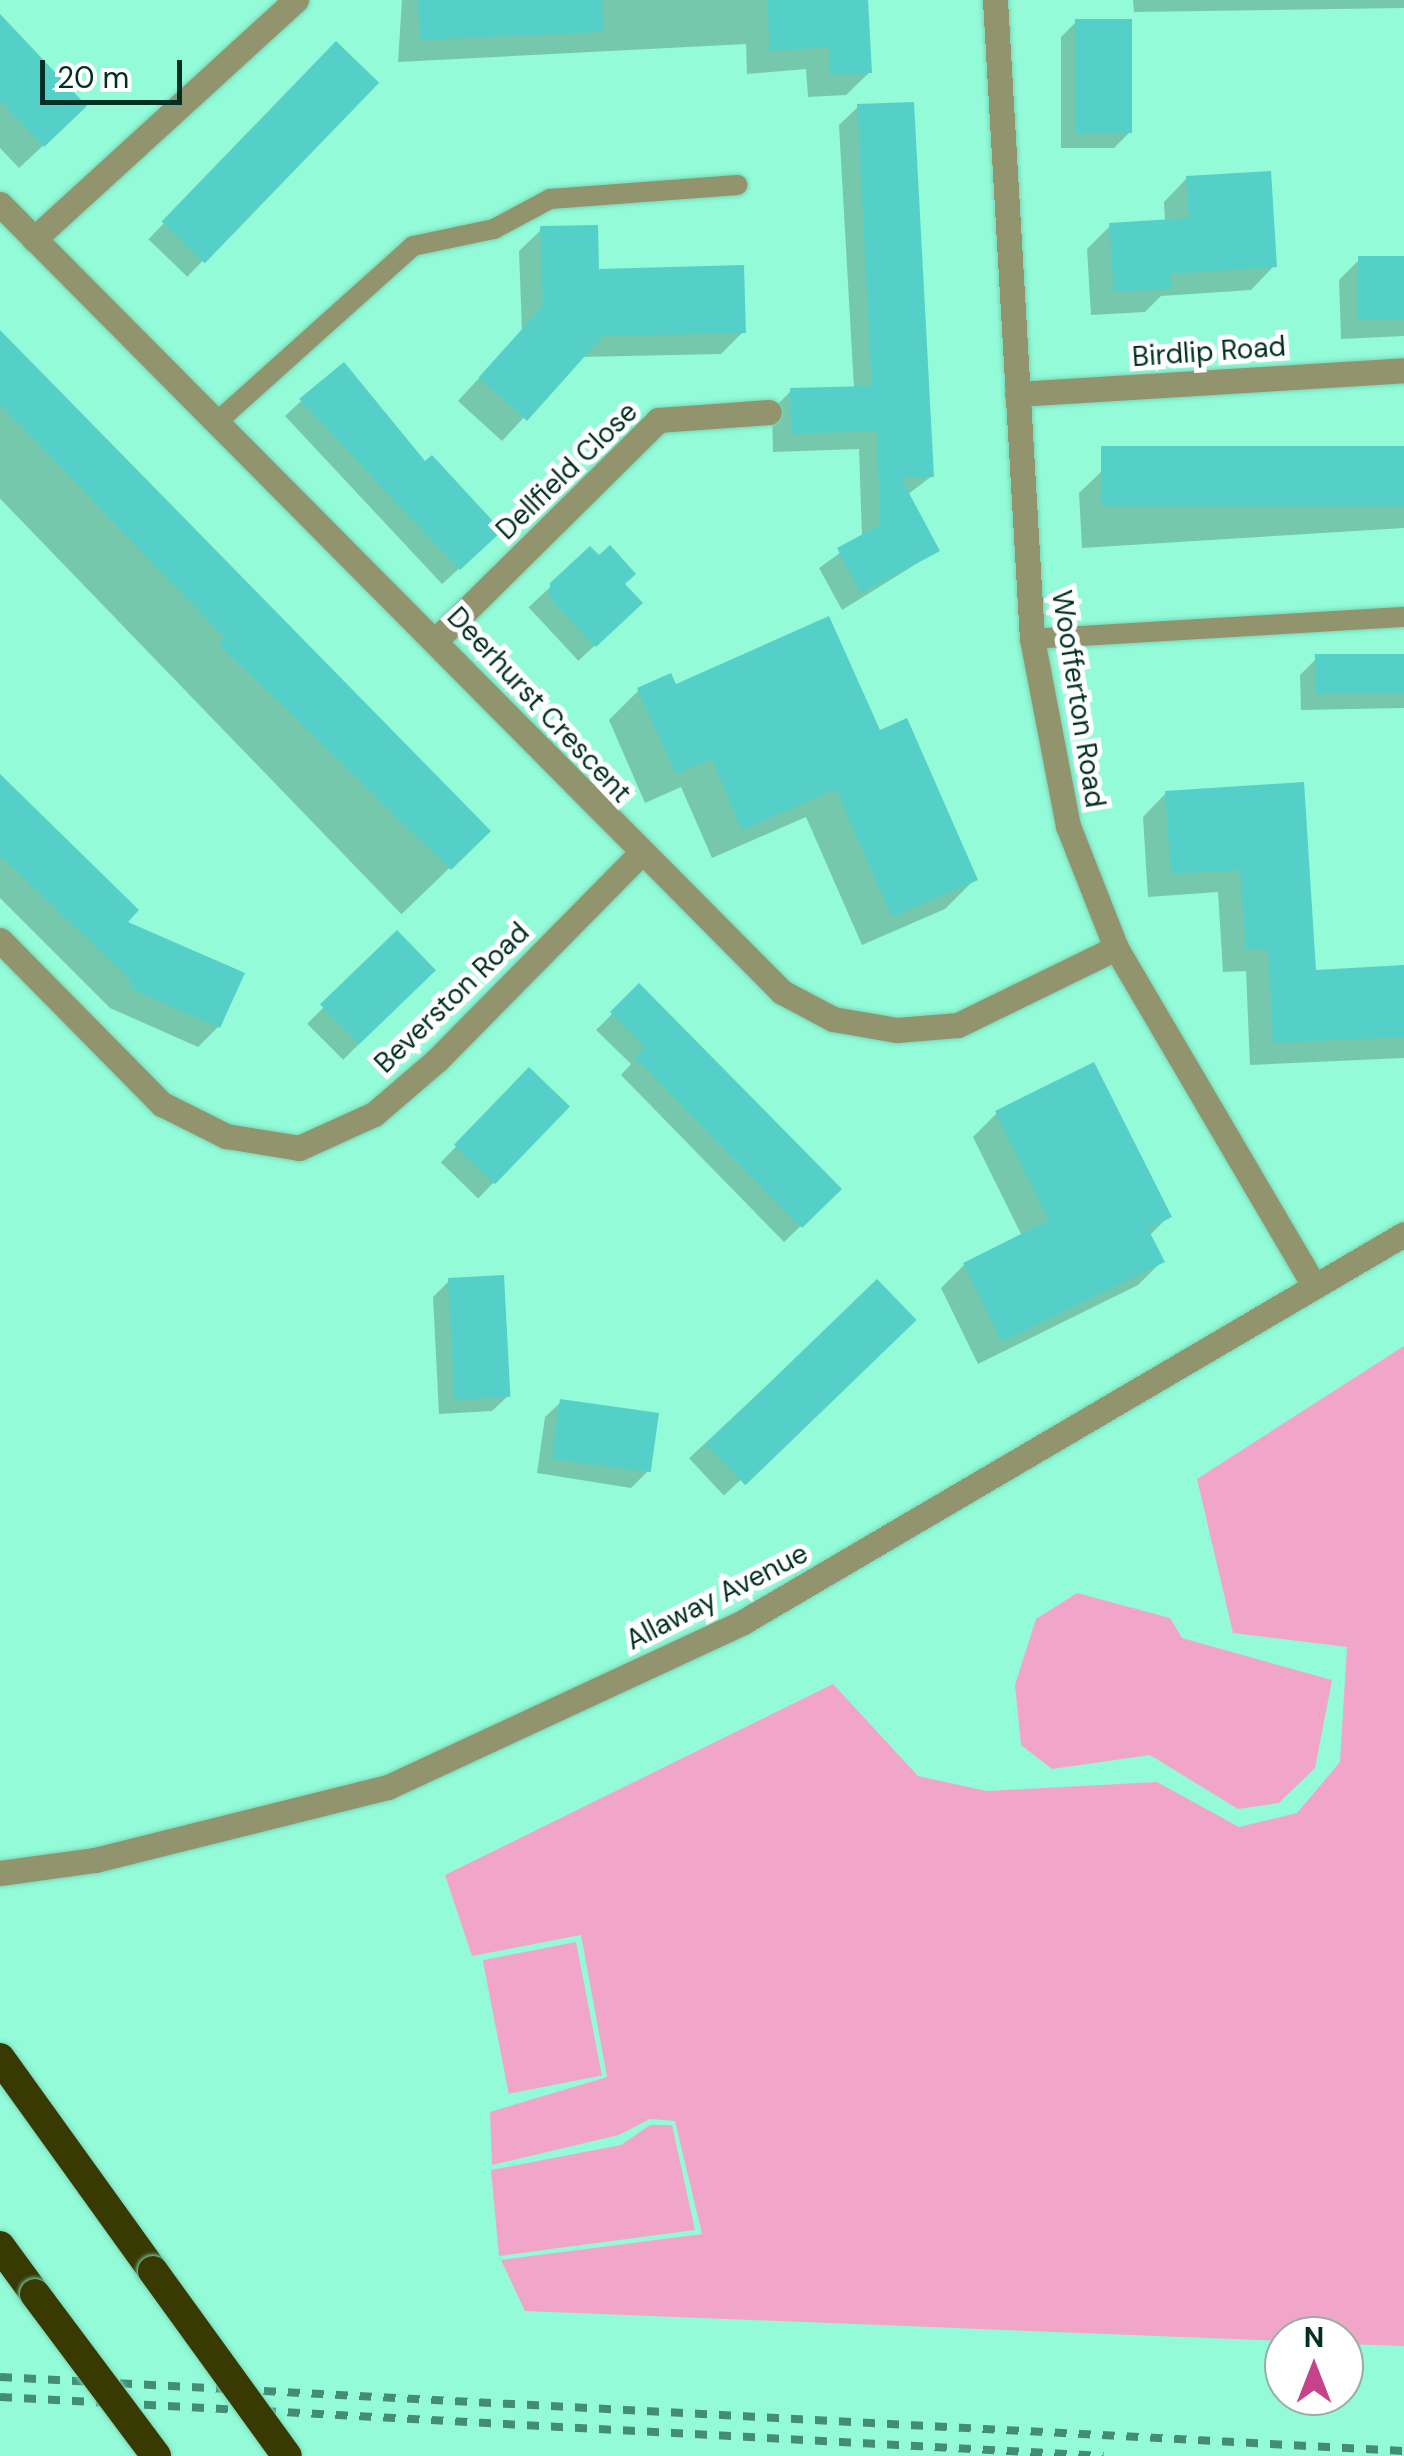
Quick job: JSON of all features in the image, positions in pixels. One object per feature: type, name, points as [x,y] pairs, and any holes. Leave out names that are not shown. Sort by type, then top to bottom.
[{"type":"highway","points":[[0,2058],[287,2456]]},
{"type":"highway","points":[[0,2246],[156,2456]]},
{"type":"street","points":[[34,239],[296,0]]},
{"type":"street","name":"Woofferton Road","points":[[995,0],[1032,639],[1068,826],[1116,948],[1314,1286]]},
{"type":"street","name":"Deerhurst Crescent","points":[[0,204],[436,640],[639,855],[782,992],[833,1018],[898,1030],[958,1025],[1116,948]]},
{"type":"street","name":"Birdlip Road","points":[[1017,394],[1404,370]]},
{"type":"street","name":"Dellfield Close","points":[[436,640],[658,420],[769,412]]},
{"type":"street","name":"Beverston Road","points":[[0,940],[162,1104],[226,1136],[299,1148],[374,1114],[437,1060],[639,855]]},
{"type":"street","name":"Allaway Avenue","points":[[0,1874],[95,1860],[388,1787],[744,1622],[1056,1446],[1404,1234]]},
{"type":"lane","points":[[217,422],[413,246],[494,229],[550,199],[737,185]]},
{"type":"lane","points":[[1032,639],[1404,617]]},
{"type":"shaded area","points":[[1404,1346],[1404,2346],[1364,2345],[1364,2316],[1264,2316],[1264,2340],[525,2311],[501,2260],[702,2234],[675,2121],[650,2119],[619,2135],[492,2165],[490,2112],[607,2077],[581,1935],[472,1956],[445,1875],[833,1684],[918,1776],[987,1791],[1157,1782],[1239,1827],[1297,1813],[1340,1762],[1347,1647],[1233,1633],[1197,1479]]},
{"type":"shaded area","points":[[1077,1593],[1170,1618],[1182,1638],[1332,1680],[1315,1768],[1279,1803],[1238,1809],[1150,1755],[1052,1769],[1021,1745],[1015,1685],[1036,1619]]},
{"type":"shaded area","points":[[576,1942],[602,2076],[509,2094],[483,1960]]},
{"type":"shaded area","points":[[650,2125],[672,2125],[695,2230],[499,2256],[491,2170],[621,2145]]},
{"type":"building","points":[[418,0],[602,0],[603,32],[420,40]]},
{"type":"building","points":[[767,0],[868,0],[872,73],[830,75],[829,47],[770,51]]},
{"type":"building","points":[[0,14],[87,106],[44,147],[0,101]]},
{"type":"building","points":[[1075,19],[1132,19],[1132,133],[1075,133]]},
{"type":"building","points":[[336,41],[379,83],[205,263],[162,222]]},
{"type":"building","points":[[914,102],[934,477],[901,478],[940,551],[861,593],[837,548],[880,525],[877,431],[791,434],[790,388],[872,386],[857,104]]},
{"type":"building","points":[[1271,171],[1277,267],[1170,274],[1171,289],[1114,292],[1109,223],[1189,218],[1186,176]]},
{"type":"building","points":[[598,225],[599,269],[744,265],[746,333],[603,336],[527,421],[479,377],[543,306],[540,226]]},
{"type":"building","points":[[1358,256],[1404,256],[1404,319],[1358,319]]},
{"type":"building","points":[[0,330],[491,831],[451,870],[219,644],[225,638],[0,404]]},
{"type":"building","points":[[344,362],[425,461],[432,455],[502,531],[460,570],[299,399]]},
{"type":"building","points":[[1101,446],[1404,446],[1404,506],[1101,506]]},
{"type":"building","points":[[610,545],[636,574],[625,584],[643,603],[596,647],[550,598],[550,583],[590,546],[599,555]]},
{"type":"building","points":[[829,616],[880,730],[907,718],[978,880],[892,917],[836,789],[742,830],[712,759],[676,774],[637,688],[671,673],[676,684]]},
{"type":"building","points":[[1315,654],[1404,654],[1404,694],[1315,694]]},
{"type":"building","points":[[0,774],[139,910],[128,922],[245,973],[220,1028],[129,988],[132,981],[0,856]]},
{"type":"building","points":[[1304,782],[1316,970],[1404,965],[1404,1037],[1273,1043],[1268,949],[1246,950],[1240,870],[1171,874],[1165,791]]},
{"type":"building","points":[[397,930],[436,970],[359,1045],[320,1004]]},
{"type":"building","points":[[639,983],[842,1189],[802,1228],[635,1058],[645,1047],[610,1012]]},
{"type":"building","points":[[1094,1062],[1172,1217],[1148,1229],[1165,1262],[1002,1342],[963,1263],[1049,1220],[995,1111]]},
{"type":"building","points":[[529,1067],[570,1107],[495,1184],[454,1145]]},
{"type":"building","points":[[504,1275],[510,1397],[454,1400],[448,1278]]},
{"type":"building","points":[[877,1279],[917,1320],[745,1485],[706,1444]]},
{"type":"building","points":[[560,1399],[659,1413],[651,1472],[552,1458]]},
{"type":"railway","points":[[0,2377],[1404,2451]]},
{"type":"railway","points":[[0,2397],[1103,2456]]}]
